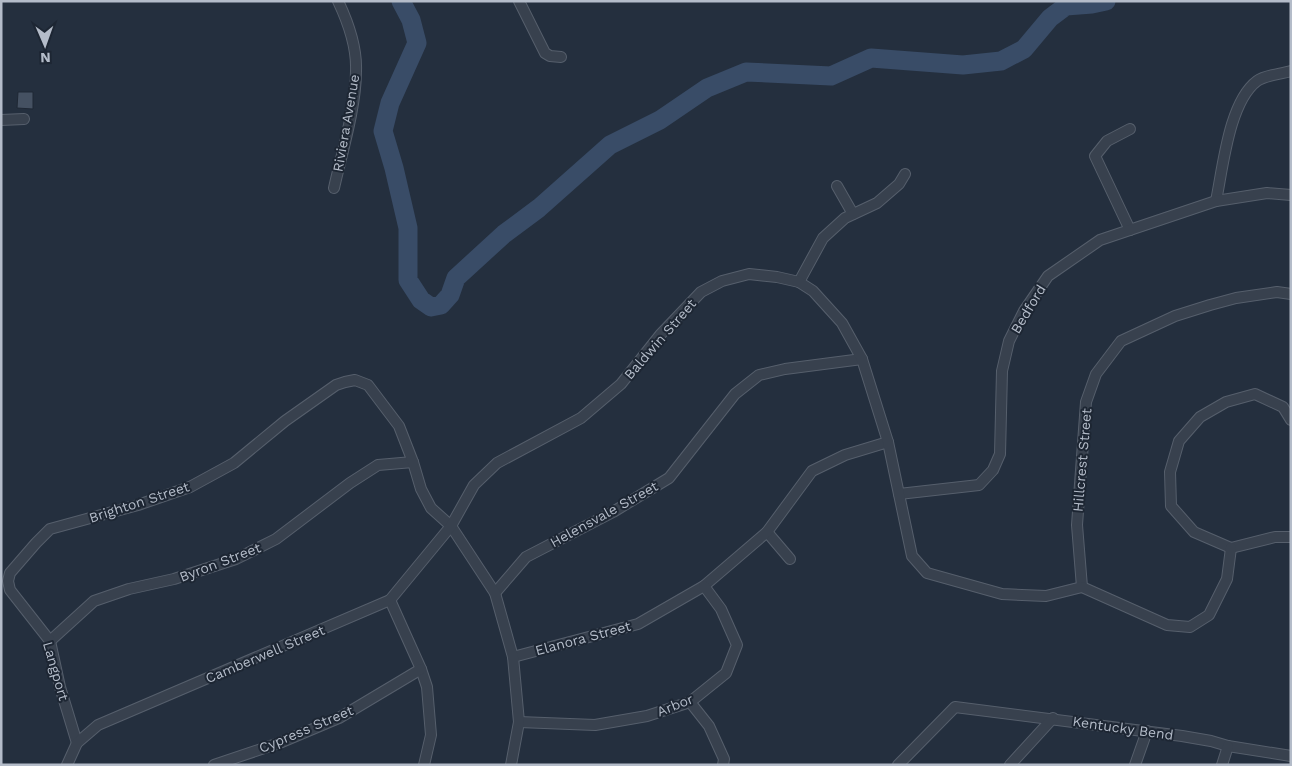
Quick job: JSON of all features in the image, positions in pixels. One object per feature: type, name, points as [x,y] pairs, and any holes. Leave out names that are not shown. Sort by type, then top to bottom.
[{"type":"street","name":"Riviera Avenue","points":[[334,188],[354,95],[356,70],[352,35],[338,1]]},
{"type":"street","points":[[519,1],[545,53],[550,56],[561,57]]},
{"type":"street","points":[[1216,201],[1233,118],[1247,90],[1259,79],[1291,71]]},
{"type":"street","points":[[1,120],[24,119]]},
{"type":"street","points":[[1130,128],[1107,141],[1094,156],[1130,230]]},
{"type":"street","points":[[799,282],[823,238],[845,218],[877,203],[899,184],[905,174]]},
{"type":"street","points":[[837,186],[854,214]]},
{"type":"street","name":"Bedford","points":[[899,494],[979,485],[993,470],[1000,454],[1002,371],[1009,341],[1024,311],[1048,276],[1100,240],[1216,201],[1267,193],[1291,195]]},
{"type":"street","name":"Baldwin Street","points":[[451,526],[474,485],[497,463],[581,418],[621,384],[660,335],[701,292],[722,281],[749,274],[799,282],[813,291],[842,323],[862,359],[888,442],[912,556],[927,573],[1002,594],[1046,596],[1082,587]]},
{"type":"street","name":"Hillcrest Street","points":[[1082,587],[1076,525],[1086,402],[1096,374],[1121,341],[1175,316],[1236,298],[1276,292],[1291,294]]},
{"type":"street","name":"Helensvale Street","points":[[495,593],[526,557],[613,512],[669,478],[735,394],[759,375],[785,369],[862,359]]},
{"type":"street","name":"Brighton Street","points":[[8,580],[10,573],[50,529],[138,505],[190,487],[234,462],[285,421],[336,386],[345,382],[355,380],[368,385],[399,426],[413,462]]},
{"type":"street","points":[[1291,420],[1283,407],[1255,394],[1226,402],[1200,417],[1179,441],[1170,472],[1171,506],[1194,532],[1231,548],[1275,537],[1291,537]]},
{"type":"street","name":"Elanora Street","points":[[513,657],[638,624],[704,586],[767,532],[812,471],[845,455],[888,442]]},
{"type":"street","points":[[413,462],[421,489],[432,508],[451,526],[495,593],[513,657],[519,722],[511,765]]},
{"type":"street","name":"Byron Street","points":[[50,641],[94,601],[129,589],[174,579],[236,559],[276,539],[350,483],[378,466],[413,462]]},
{"type":"street","name":"Camberwell Street","points":[[67,765],[77,743],[98,725],[390,600],[451,526]]},
{"type":"street","points":[[767,532],[790,559]]},
{"type":"street","points":[[1082,587],[1167,624],[1190,627],[1209,616],[1227,579],[1231,548]]},
{"type":"street","name":"Langport","points":[[8,580],[10,590],[50,641],[60,687],[77,743]]},
{"type":"street","name":"Arbor","points":[[519,722],[595,725],[647,716],[690,702],[726,673],[737,644],[721,609],[704,586]]},
{"type":"street","points":[[390,600],[421,669],[427,687],[432,735],[424,765]]},
{"type":"street","name":"Cypress Street","points":[[214,765],[282,742],[340,718],[421,669]]},
{"type":"street","points":[[690,702],[709,726],[724,760],[723,765]]},
{"type":"street","name":"Kentucky Bend","points":[[898,765],[955,707],[1147,731],[1291,756]]},
{"type":"street","points":[[1010,765],[1053,718]]},
{"type":"street","points":[[1135,765],[1147,731]]},
{"type":"street","points":[[1222,765],[1228,746]]},
{"type":"building","points":[[18,92],[33,92],[33,109],[17,108]]},
{"type":"waterway","points":[[401,1],[411,20],[417,43],[390,103],[383,131],[408,228],[408,280],[421,300],[431,307],[441,305],[450,295],[456,278],[504,234],[539,208],[610,145],[660,120],[707,88],[746,72],[831,76],[871,58],[963,65],[1001,61],[1024,49],[1050,18],[1066,6],[1106,1]]}]
